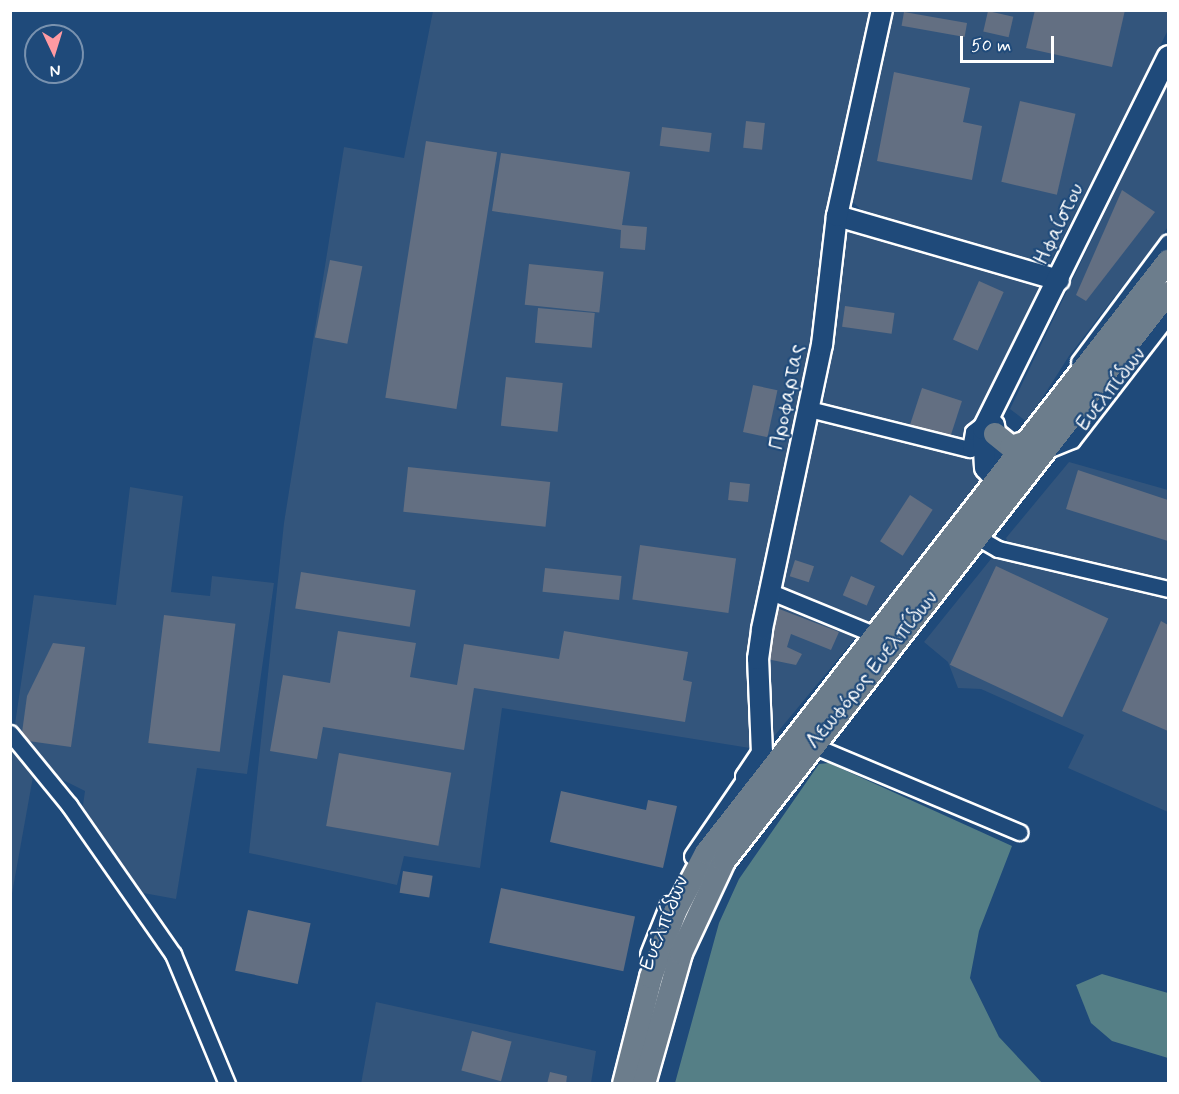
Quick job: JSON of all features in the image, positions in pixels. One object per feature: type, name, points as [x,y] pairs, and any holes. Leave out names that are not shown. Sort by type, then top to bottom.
[{"type":"main road","name":"Λεωφόρος Ευελπίδων","points":[[1036,447],[1073,383],[1168,261]]},
{"type":"main road","name":"Λεωφόρος Ευελπίδων","points":[[625,1078],[665,939],[701,850],[750,781],[1168,292]]},
{"type":"main road","points":[[992,423],[1011,447],[1036,447]]},
{"type":"main road","name":"Λεωφόρος Ευελπίδων","points":[[625,1078],[669,985],[707,890],[752,821],[978,537],[1004,485]]},
{"type":"street","name":"Προφαρτας","points":[[750,781],[761,757],[758,659],[809,409],[837,216],[882,10]]},
{"type":"street","name":"Ηφαίστου","points":[[992,423],[1168,56]]},
{"type":"street","points":[[837,216],[1059,280]]},
{"type":"street","name":"Ευελπίδων","points":[[1073,383],[1089,344],[1168,242]]},
{"type":"street","name":"Ευελπίδων","points":[[1036,447],[1072,440],[1168,315]]},
{"type":"street","points":[[809,409],[970,449],[973,432],[992,423],[1004,485]]},
{"type":"street","points":[[978,537],[998,549],[1168,589]]},
{"type":"street","points":[[771,592],[876,635]]},
{"type":"street","points":[[10,733],[69,805],[173,954],[227,1083]]},
{"type":"street","points":[[812,745],[1019,832]]},
{"type":"shaded area","points":[[433,11],[876,11],[790,484],[756,749],[502,708],[480,868],[404,856],[397,885],[249,853],[284,523],[344,147],[404,158]]},
{"type":"shaded area","points":[[891,11],[1168,11],[1168,30],[1048,267],[862,211],[850,199]]},
{"type":"shaded area","points":[[1168,82],[1168,227],[1069,356],[1027,422],[1010,409]]},
{"type":"shaded area","points":[[847,230],[1042,282],[976,418],[972,449],[983,484],[771,740],[769,660],[789,541],[826,389]]},
{"type":"shaded area","points":[[1069,462],[1168,490],[1168,584],[1011,548],[1006,538]]},
{"type":"shaded area","points":[[130,487],[183,496],[171,592],[210,596],[212,576],[274,583],[247,774],[197,768],[176,899],[138,892],[82,812],[85,791],[57,777],[14,731],[34,595],[116,605]]},
{"type":"shaded area","points":[[995,554],[1168,591],[1168,812],[1068,768],[1084,735],[981,689],[958,688],[948,662],[924,642]]},
{"type":"shaded area","points":[[11,743],[34,771],[11,899]]},
{"type":"shaded area","points":[[376,1002],[596,1051],[591,1083],[361,1084]]},
{"type":"green space","points":[[829,763],[1012,846],[979,931],[970,978],[999,1037],[1042,1083],[675,1083],[719,923],[739,879],[819,764]]},
{"type":"green space","points":[[1102,974],[1168,993],[1168,1058],[1112,1041],[1091,1023],[1076,985]]},
{"type":"building","points":[[1035,10],[1125,10],[1112,67],[1026,48]]},
{"type":"building","points":[[988,11],[1013,17],[1009,37],[983,31]]},
{"type":"building","points":[[904,12],[967,23],[965,37],[902,26]]},
{"type":"building","points":[[894,72],[970,88],[963,122],[982,126],[972,180],[877,161]]},
{"type":"building","points":[[1020,101],[1076,114],[1057,195],[1001,182]]},
{"type":"building","points":[[746,121],[765,123],[762,150],[743,148]]},
{"type":"building","points":[[662,127],[712,133],[709,152],[660,146]]},
{"type":"building","points":[[426,141],[497,152],[456,409],[385,398]]},
{"type":"building","points":[[501,153],[630,172],[622,225],[647,227],[645,250],[620,248],[621,230],[492,211]]},
{"type":"building","points":[[1122,190],[1155,212],[1086,301],[1076,295]]},
{"type":"building","points":[[330,260],[362,266],[347,344],[315,338]]},
{"type":"building","points":[[529,264],[604,272],[599,313],[525,305]]},
{"type":"building","points":[[979,281],[1004,292],[978,350],[953,339]]},
{"type":"building","points":[[845,306],[895,313],[892,334],[842,327]]},
{"type":"building","points":[[538,308],[595,313],[592,348],[535,343]]},
{"type":"building","points":[[506,377],[563,383],[558,432],[501,426]]},
{"type":"building","points":[[753,385],[777,390],[767,437],[743,432]]},
{"type":"building","points":[[922,388],[962,401],[950,439],[910,426]]},
{"type":"building","points":[[408,467],[550,482],[546,527],[403,512]]},
{"type":"building","points":[[1078,470],[1168,500],[1168,541],[1066,509]]},
{"type":"building","points":[[730,482],[750,484],[748,502],[728,500]]},
{"type":"building","points":[[910,495],[933,510],[903,556],[880,541]]},
{"type":"building","points":[[640,545],[736,558],[728,613],[632,599]]},
{"type":"building","points":[[795,560],[814,566],[809,582],[790,576]]},
{"type":"building","points":[[996,566],[1108,618],[1062,717],[950,665]]},
{"type":"building","points":[[545,568],[622,576],[619,600],[542,592]]},
{"type":"building","points":[[301,572],[416,590],[410,627],[295,609]]},
{"type":"building","points":[[851,576],[875,586],[867,605],[843,595]]},
{"type":"building","points":[[769,605],[839,632],[831,650],[791,634],[787,647],[802,654],[796,665],[762,658]]},
{"type":"building","points":[[164,615],[235,624],[220,752],[148,743]]},
{"type":"building","points":[[1161,621],[1168,625],[1168,731],[1122,711]]},
{"type":"building","points":[[338,631],[416,643],[410,677],[457,685],[464,644],[559,659],[564,631],[688,652],[683,680],[692,682],[685,722],[474,688],[464,750],[323,727],[317,759],[270,751],[283,675],[330,683]]},
{"type":"building","points":[[53,643],[85,647],[71,747],[21,740],[27,696]]},
{"type":"building","points":[[339,753],[451,773],[438,846],[326,826]]},
{"type":"building","points":[[561,791],[646,810],[648,800],[677,806],[663,868],[550,842]]},
{"type":"building","points":[[403,871],[433,876],[429,897],[400,893]]},
{"type":"building","points":[[501,888],[635,916],[623,971],[489,943]]},
{"type":"building","points":[[248,910],[311,923],[298,984],[235,971]]},
{"type":"building","points":[[472,1031],[512,1042],[501,1081],[461,1071]]},
{"type":"building","points":[[550,1072],[567,1076],[566,1084],[547,1084]]}]
